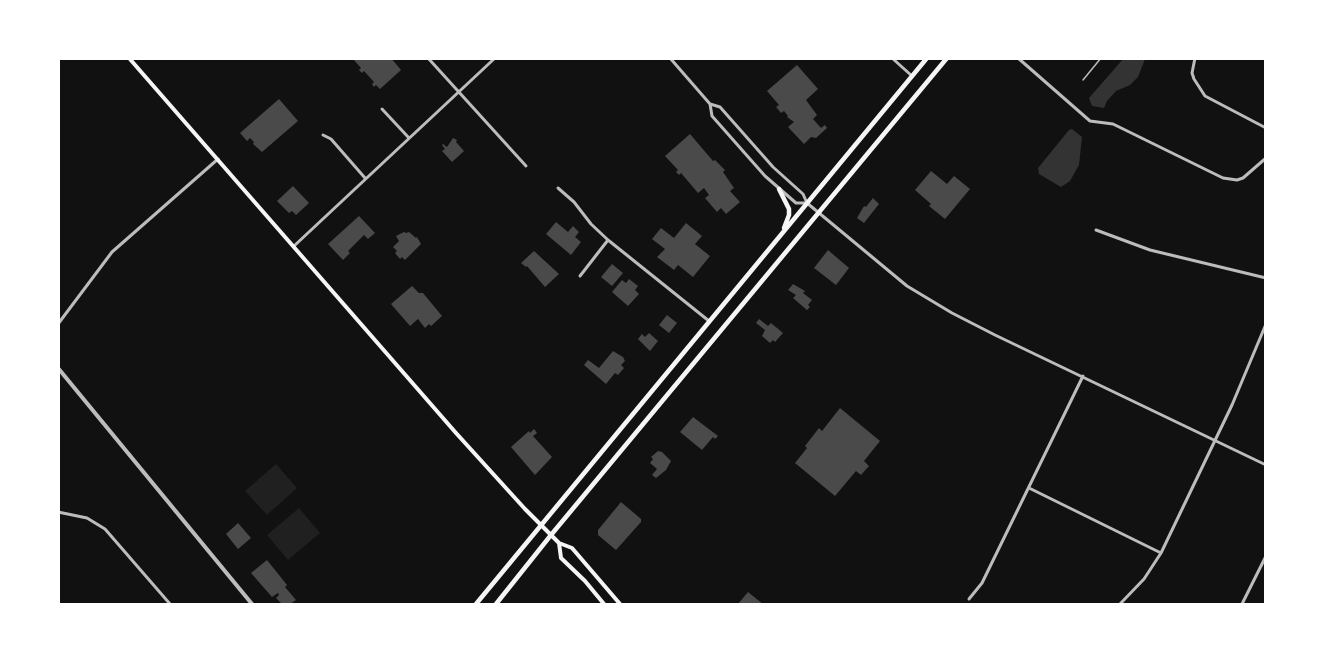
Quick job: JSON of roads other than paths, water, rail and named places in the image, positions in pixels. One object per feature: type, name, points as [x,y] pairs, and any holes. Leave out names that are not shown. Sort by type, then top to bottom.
[{"type":"highway","points":[[476,604],[927,58]]},
{"type":"highway","points":[[496,604],[947,58]]},
{"type":"highway","points":[[779,189],[789,209],[788,220],[782,235]]},
{"type":"main road","points":[[129,58],[456,433],[551,535],[560,543],[572,548],[620,604]]},
{"type":"main road","points":[[560,543],[561,558],[604,603]]},
{"type":"street","points":[[428,58],[526,166]]},
{"type":"street","points":[[294,246],[495,58]]},
{"type":"street","points":[[670,58],[710,104],[712,116],[746,156],[796,203],[807,203]]},
{"type":"street","points":[[892,58],[912,76]]},
{"type":"street","points":[[1018,58],[1090,120],[1113,124],[1224,178],[1237,180],[1243,178],[1266,158]]},
{"type":"street","points":[[1195,58],[1192,74],[1194,82],[1205,96],[1266,128]]},
{"type":"street","points":[[710,104],[720,107],[772,167],[803,194],[807,203],[908,286],[983,328],[1266,465]]},
{"type":"street","points":[[382,109],[409,138]]},
{"type":"street","points":[[322,135],[331,139],[366,178]]},
{"type":"street","points":[[58,324],[112,252],[218,159]]},
{"type":"street","points":[[558,188],[574,202],[591,224],[608,240],[709,321]]},
{"type":"street","points":[[1096,230],[1150,250],[1266,278]]},
{"type":"street","points":[[580,276],[608,240]]},
{"type":"street","points":[[1120,604],[1144,579],[1161,553],[1244,380],[1266,324]]},
{"type":"street","points":[[58,368],[252,604]]},
{"type":"street","points":[[969,599],[982,583],[1083,376]]},
{"type":"street","points":[[1029,488],[1161,553]]},
{"type":"street","points":[[58,512],[87,518],[105,529],[170,604]]},
{"type":"street","points":[[1242,604],[1266,556]]},
{"type":"lane","points":[[1083,80],[1101,58]]}]
